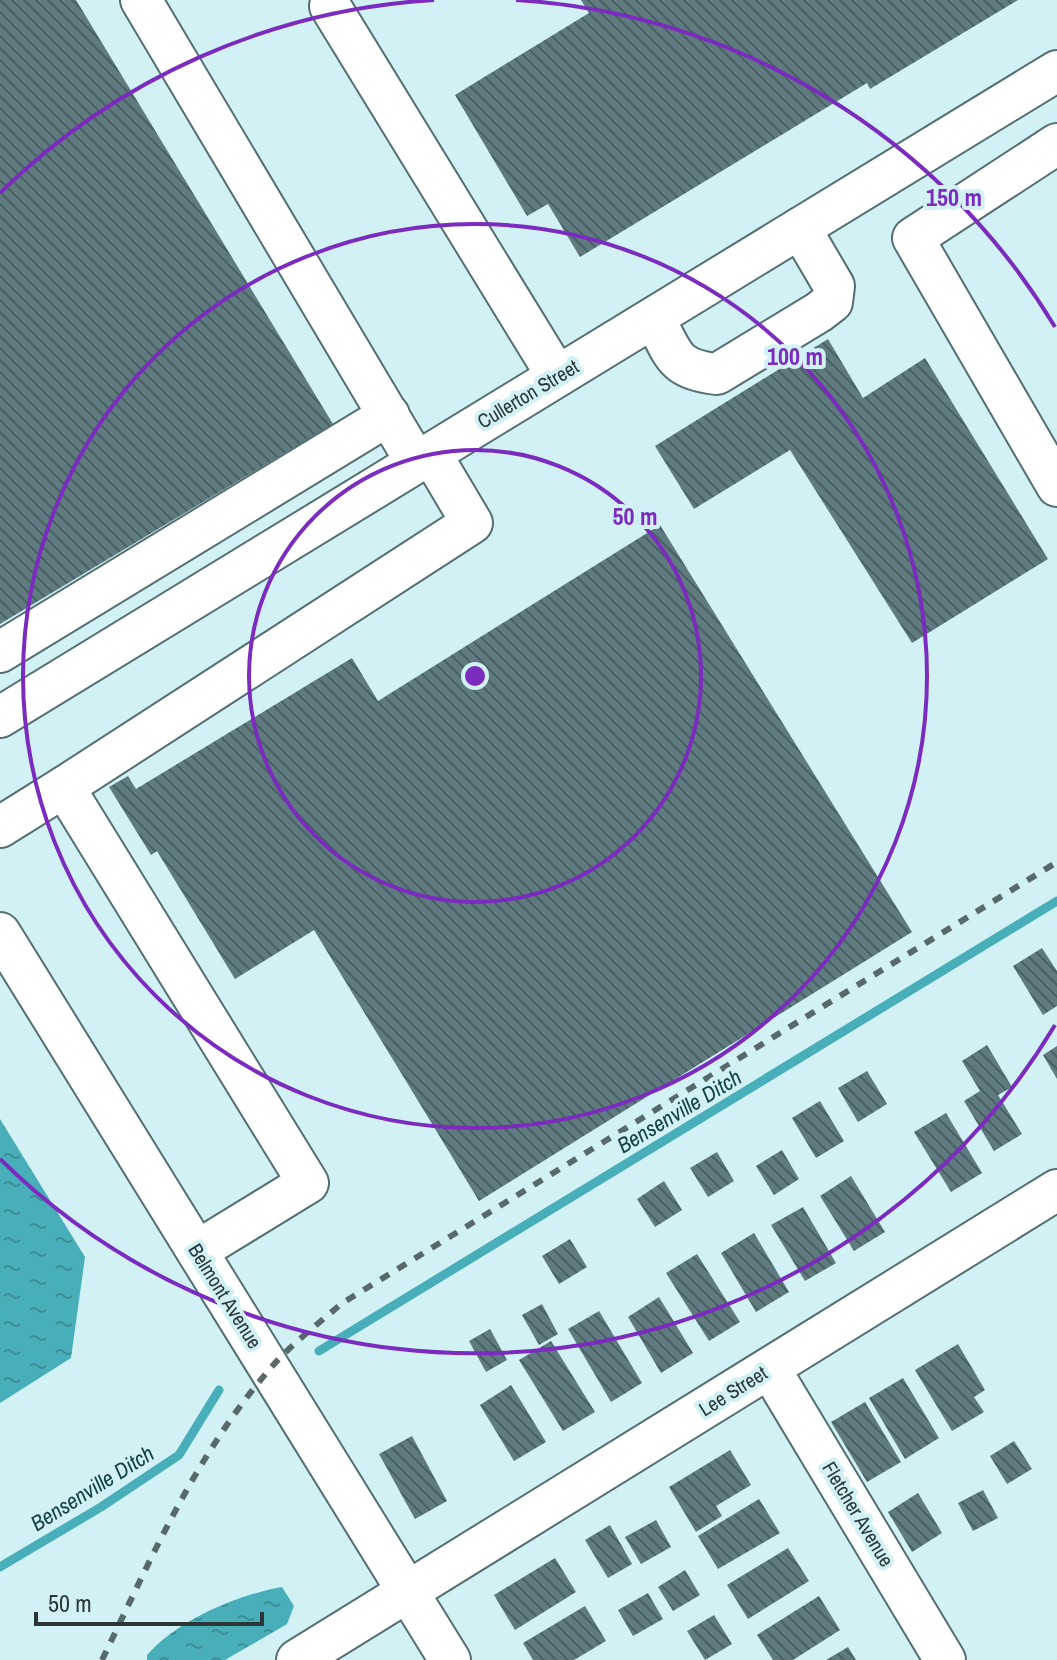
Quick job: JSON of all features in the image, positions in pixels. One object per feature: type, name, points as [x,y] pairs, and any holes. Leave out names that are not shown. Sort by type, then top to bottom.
[{"type":"street","points":[[0,827],[472,523],[389,415],[141,0]]},
{"type":"street","points":[[330,6],[557,376]]},
{"type":"street","name":"Cullerton Street","points":[[0,717],[1057,71]]},
{"type":"street","points":[[913,238],[1057,144]]},
{"type":"street","points":[[884,177],[913,238],[1057,486]]},
{"type":"street","points":[[654,318],[680,364],[698,372],[717,374],[819,312],[832,302],[834,286],[800,228]]},
{"type":"street","points":[[0,652],[389,415]]},
{"type":"street","points":[[74,608],[101,655]]},
{"type":"street","points":[[64,787],[308,1183],[197,1251]]},
{"type":"street","name":"Belmont Avenue","points":[[0,933],[450,1660]]},
{"type":"street","name":"Lee Street","points":[[297,1660],[1057,1190]]},
{"type":"street","name":"Fletcher Avenue","points":[[770,1369],[945,1660]]},
{"type":"water","points":[[0,1119],[85,1257],[71,1358],[0,1403]]},
{"type":"water","points":[[282,1587],[294,1606],[287,1624],[225,1660],[147,1660],[147,1655],[160,1642],[191,1620],[246,1596]]},
{"type":"building","points":[[0,0],[76,0],[333,424],[0,624]]},
{"type":"building","points":[[581,0],[1018,0],[870,89],[867,83],[580,257],[548,204],[527,216],[455,95],[589,13]]},
{"type":"building","points":[[828,339],[863,398],[925,358],[1048,559],[912,643],[790,450],[694,509],[655,446]]},
{"type":"building","points":[[660,525],[912,932],[479,1201],[314,930],[235,979],[157,851],[151,855],[109,787],[128,776],[136,789],[352,658],[378,701]]},
{"type":"building","points":[[1042,948],[1057,971],[1057,1006],[1043,1015],[1013,966]]},
{"type":"building","points":[[987,1045],[1012,1087],[998,1095],[1022,1134],[994,1151],[964,1101],[980,1091],[962,1061]]},
{"type":"building","points":[[1057,1046],[1057,1079],[1043,1055]]},
{"type":"building","points":[[867,1071],[887,1104],[858,1122],[838,1088]]},
{"type":"building","points":[[820,1101],[844,1141],[816,1158],[792,1118]]},
{"type":"building","points":[[946,1113],[982,1173],[951,1192],[914,1132]]},
{"type":"building","points":[[782,1150],[799,1179],[774,1195],[756,1166]]},
{"type":"building","points":[[717,1152],[734,1181],[708,1197],[690,1168]]},
{"type":"building","points":[[851,1176],[885,1232],[854,1251],[820,1196]]},
{"type":"building","points":[[664,1181],[682,1210],[655,1227],[637,1199]]},
{"type":"building","points":[[803,1207],[836,1263],[805,1281],[771,1225]]},
{"type":"building","points":[[754,1233],[789,1292],[756,1312],[721,1253]]},
{"type":"building","points":[[570,1239],[587,1267],[559,1284],[542,1256]]},
{"type":"building","points":[[697,1254],[740,1322],[709,1341],[666,1273]]},
{"type":"building","points":[[659,1297],[693,1353],[661,1373],[628,1317]]},
{"type":"building","points":[[542,1304],[558,1334],[539,1345],[522,1315]]},
{"type":"building","points":[[599,1311],[642,1383],[611,1402],[568,1329]]},
{"type":"building","points":[[490,1329],[507,1360],[486,1372],[469,1341]]},
{"type":"building","points":[[551,1341],[595,1412],[563,1431],[519,1360]]},
{"type":"building","points":[[958,1344],[985,1390],[974,1397],[984,1412],[952,1431],[915,1370]]},
{"type":"building","points":[[903,1378],[939,1438],[905,1459],[869,1398]]},
{"type":"building","points":[[511,1385],[546,1442],[514,1461],[480,1405]]},
{"type":"building","points":[[865,1402],[901,1462],[867,1482],[831,1422]]},
{"type":"building","points":[[412,1436],[447,1501],[415,1519],[379,1454]]},
{"type":"building","points":[[1014,1441],[1032,1469],[1007,1484],[990,1456]]},
{"type":"building","points":[[730,1450],[751,1485],[716,1506],[722,1516],[696,1532],[669,1487]]},
{"type":"building","points":[[983,1490],[998,1518],[973,1531],[958,1503]]},
{"type":"building","points":[[918,1493],[942,1533],[912,1552],[888,1512]]},
{"type":"building","points":[[759,1499],[780,1533],[718,1569],[698,1536]]},
{"type":"building","points":[[656,1520],[671,1547],[641,1564],[625,1537]]},
{"type":"building","points":[[610,1525],[632,1564],[608,1578],[585,1540]]},
{"type":"building","points":[[788,1548],[809,1581],[748,1619],[727,1585]]},
{"type":"building","points":[[555,1558],[576,1592],[515,1630],[494,1595]]},
{"type":"building","points":[[685,1570],[700,1595],[673,1611],[658,1587]]},
{"type":"building","points":[[648,1593],[663,1619],[633,1636],[618,1610]]},
{"type":"building","points":[[819,1596],[840,1630],[793,1660],[773,1660],[757,1635]]},
{"type":"building","points":[[585,1606],[606,1641],[574,1660],[533,1660],[523,1643]]},
{"type":"building","points":[[714,1615],[732,1644],[705,1660],[687,1631]]},
{"type":"building","points":[[848,1647],[856,1660],[826,1660]]},
{"type":"waterway","name":"Bensenville Ditch","points":[[319,1351],[1057,901]]},
{"type":"waterway","name":"Bensenville Ditch","points":[[0,1567],[101,1507],[179,1455],[219,1390]]},
{"type":"railway","points":[[102,1660],[176,1509],[219,1437],[277,1361],[341,1304],[1057,862]]}]
